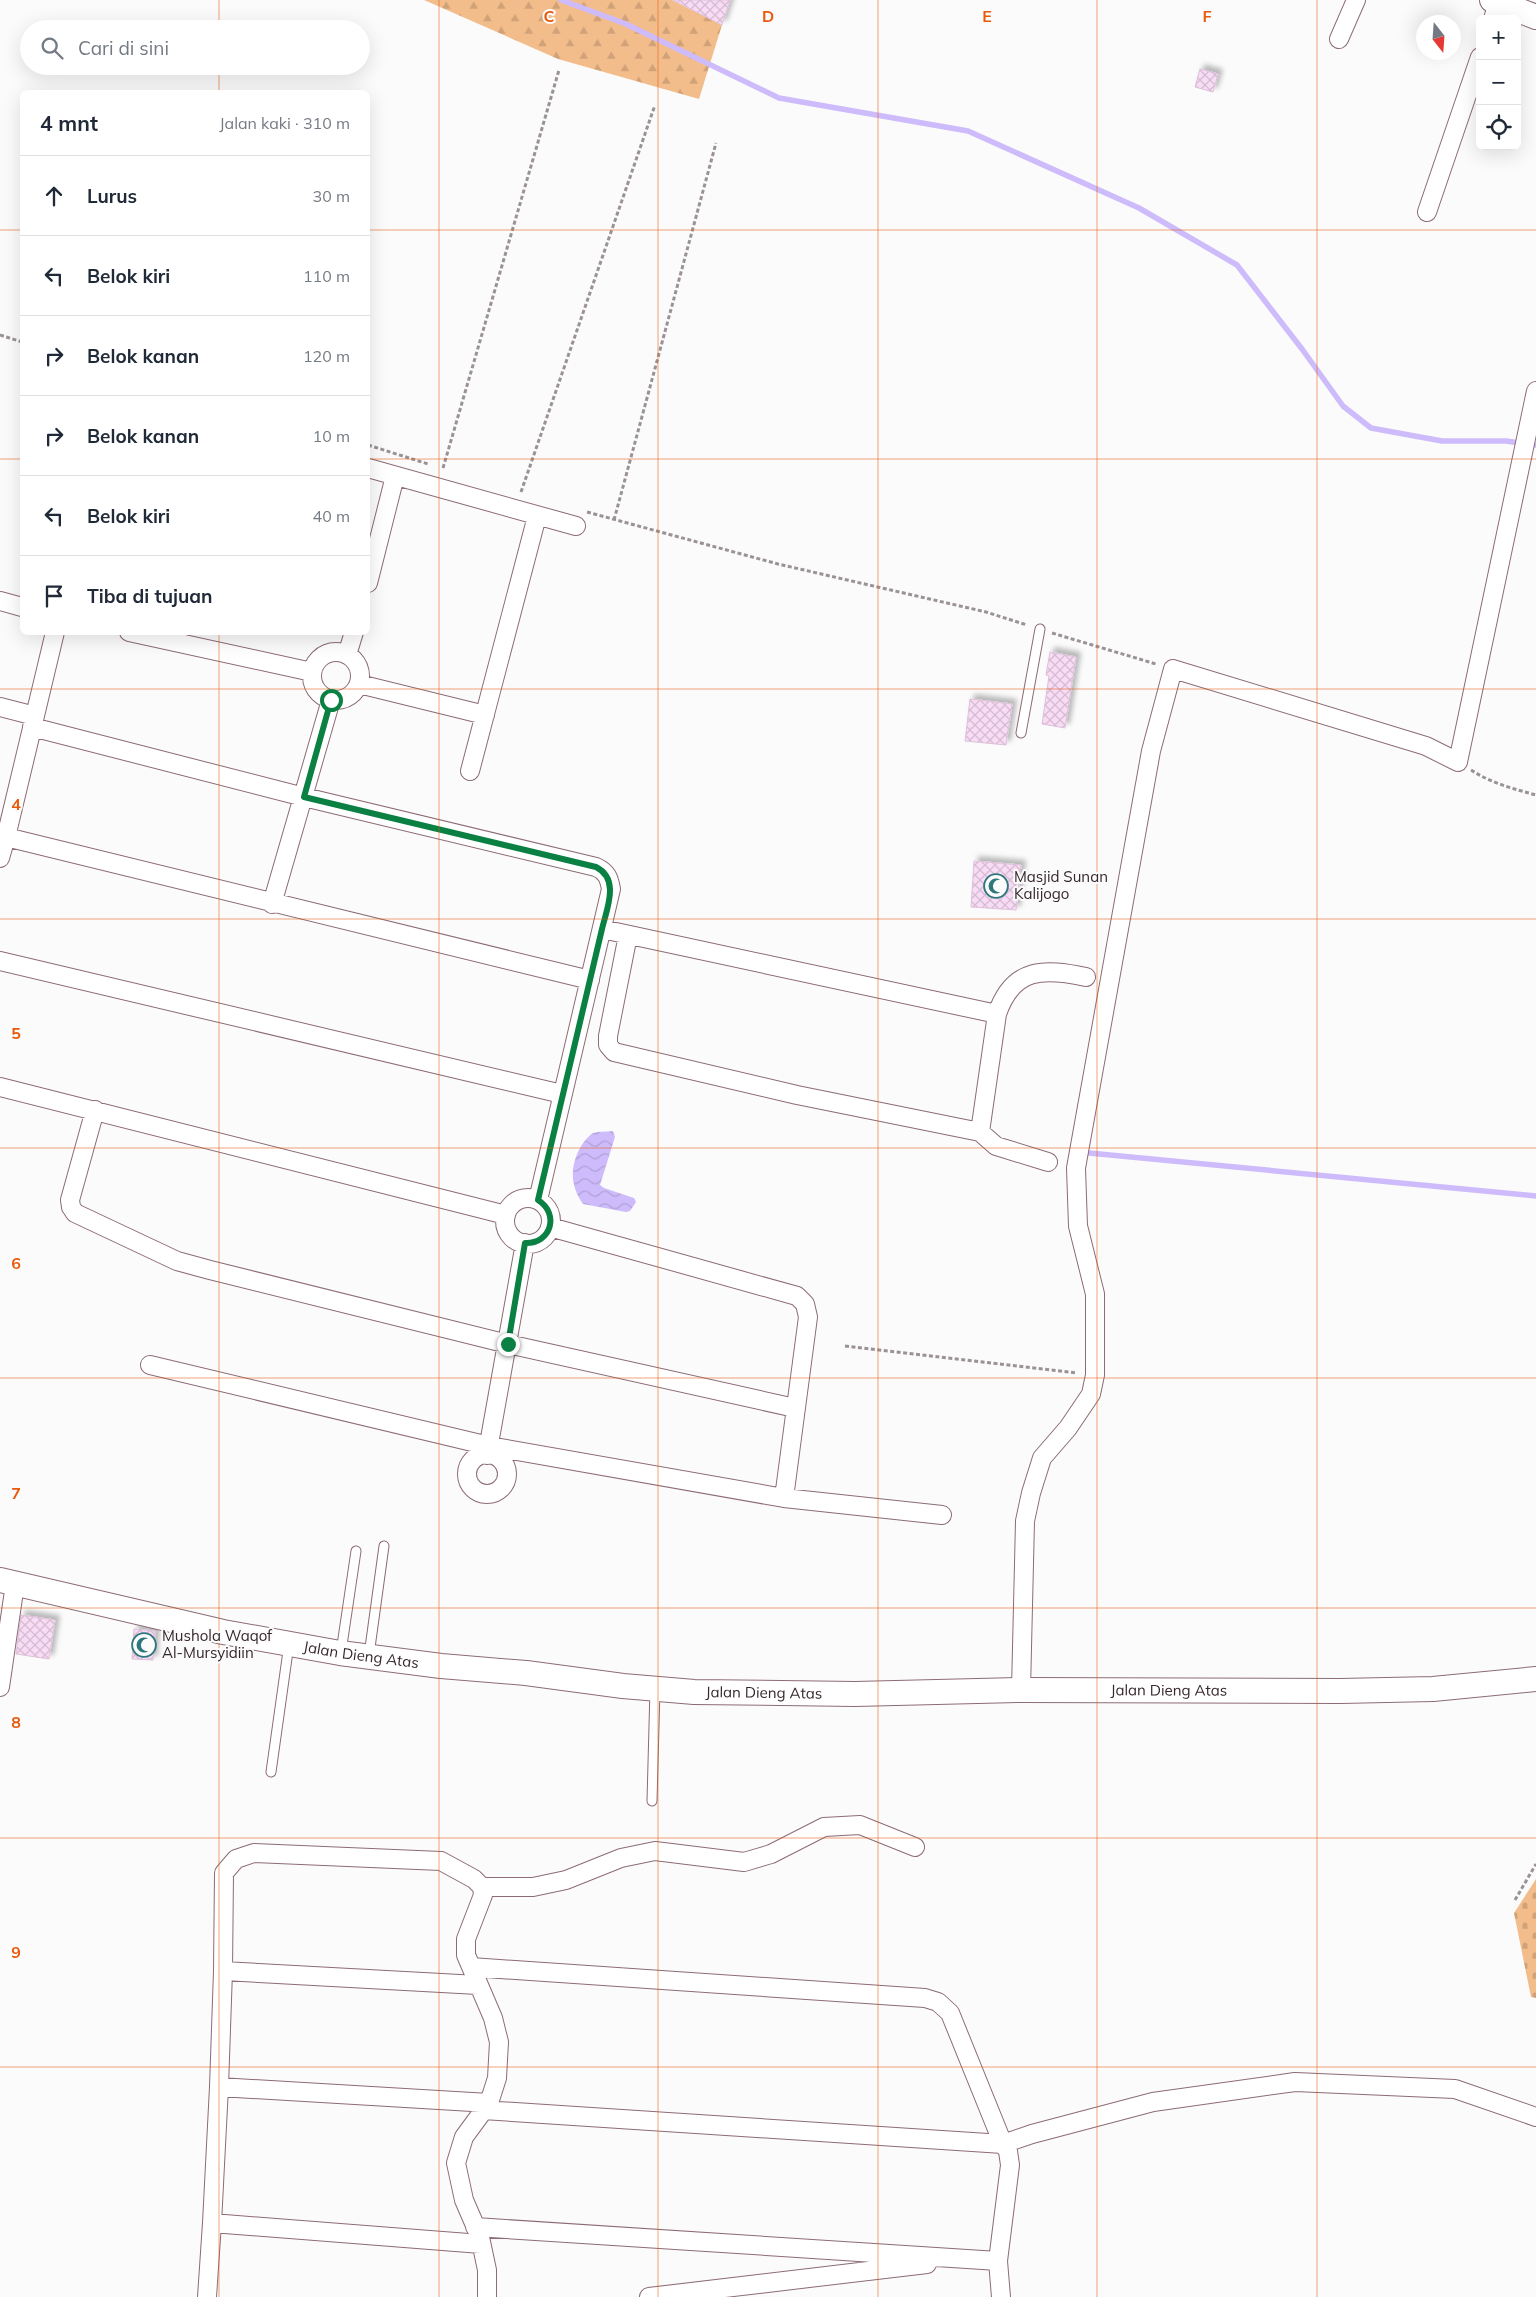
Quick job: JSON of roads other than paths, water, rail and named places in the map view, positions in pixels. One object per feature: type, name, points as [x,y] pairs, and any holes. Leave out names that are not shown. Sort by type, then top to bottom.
[{"type":"street","points":[[1338,40],[1356,0]]},
{"type":"street","points":[[1494,7],[1536,17]]},
{"type":"street","points":[[1428,212],[1479,60]]},
{"type":"street","points":[[1022,1690],[1025,1521],[1031,1493],[1042,1458],[1068,1428],[1091,1394],[1096,1375],[1095,1294],[1078,1226],[1076,1168],[1151,751],[1174,669],[1426,746],[1458,762],[1536,391]]},
{"type":"street","points":[[370,469],[538,516],[580,518]]},
{"type":"street","points":[[370,569],[395,476]]},
{"type":"street","points":[[470,771],[538,516]]},
{"type":"street","points":[[0,601],[20,607]]},
{"type":"street","points":[[0,858],[55,635]]},
{"type":"street","points":[[143,635],[312,672]]},
{"type":"street","points":[[347,654],[353,635]]},
{"type":"street","points":[[340,652],[347,654],[357,664],[360,671],[359,684],[356,691],[345,699],[331,700],[324,697],[314,687],[312,672],[315,665],[325,655],[340,652]]},
{"type":"street","points":[[359,684],[485,715]]},
{"type":"street","points":[[272,904],[331,700]]},
{"type":"street","points":[[0,707],[33,722],[304,797],[596,867],[605,871],[611,889],[538,1200]]},
{"type":"street","points":[[6,837],[272,904],[590,980]]},
{"type":"street","points":[[602,929],[997,1014]]},
{"type":"street","points":[[628,934],[608,1036],[608,1045],[614,1052],[797,1095],[980,1132],[996,1146],[1048,1162]]},
{"type":"street","points":[[0,961],[562,1094]]},
{"type":"street","points":[[980,1132],[997,1014],[1002,1000],[1014,983],[1030,974],[1044,971],[1086,977]]},
{"type":"street","points":[[0,1087],[506,1215]]},
{"type":"street","points":[[95,1110],[70,1200],[71,1207],[75,1213],[177,1261],[508,1344],[795,1408]]},
{"type":"street","points":[[522,1198],[538,1200],[548,1208],[551,1220],[550,1227],[543,1238],[531,1243],[525,1243],[518,1241],[508,1230],[506,1215],[510,1208],[522,1198]]},
{"type":"street","points":[[550,1227],[797,1296],[804,1304],[808,1317],[784,1498]]},
{"type":"street","points":[[488,1450],[525,1243]]},
{"type":"street","points":[[150,1364],[488,1450],[784,1498],[942,1516]]},
{"type":"street","points":[[0,1687],[7,1582]]},
{"type":"street","name":"Jalan Dieng Atas","points":[[7,1582],[224,1632],[340,1653],[694,1692],[792,1694],[1022,1690],[1340,1691],[1433,1689],[1536,1679]]},
{"type":"street","points":[[482,1887],[534,1887],[566,1880],[621,1858],[655,1851],[744,1862],[771,1854],[824,1827],[860,1825],[914,1847]]},
{"type":"street","points":[[207,2297],[219,2087],[224,1873],[236,1859],[254,1853],[441,1861],[474,1879],[482,1887],[483,1895],[466,1939],[466,1955],[493,2018],[499,2042],[496,2078],[486,2107],[464,2137],[456,2163],[464,2200],[481,2244],[487,2270],[488,2297]]},
{"type":"street","points":[[471,1967],[915,1998],[938,2002],[950,2014],[1003,2144],[1008,2151],[1010,2165],[998,2261],[1001,2297]]},
{"type":"street","points":[[223,1972],[478,1985]]},
{"type":"street","points":[[219,2087],[1003,2144],[1032,2134],[1153,2102],[1295,2082],[1455,2089],[1536,2117]]},
{"type":"street","points":[[212,2223],[481,2244]]},
{"type":"street","points":[[476,2227],[998,2261]]},
{"type":"street","points":[[649,2297],[970,2259]]},
{"type":"lane","points":[[1021,733],[1040,629]]},
{"type":"lane","points":[[369,1657],[384,1546]]},
{"type":"lane","points":[[340,1653],[356,1551]]},
{"type":"lane","points":[[271,1772],[289,1644]]},
{"type":"lane","points":[[652,1801],[655,1689]]},
{"type":"water","points":[[613,1131],[615,1137],[600,1185],[634,1198],[636,1202],[630,1211],[626,1212],[583,1204],[574,1183],[574,1162],[584,1142],[593,1133]]},
{"type":"waterway","points":[[561,0],[626,24],[779,98],[968,131],[1139,208],[1237,265],[1343,406],[1371,428],[1442,441],[1506,441],[1536,445]]},
{"type":"waterway","points":[[1089,1153],[1536,1196]]},
{"type":"place","name":"Masjid Sunan Kalijogo","points":[[996,886]]},
{"type":"place","name":"Mushola Waqof Al-Mursyidiin","points":[[144,1645]]}]
